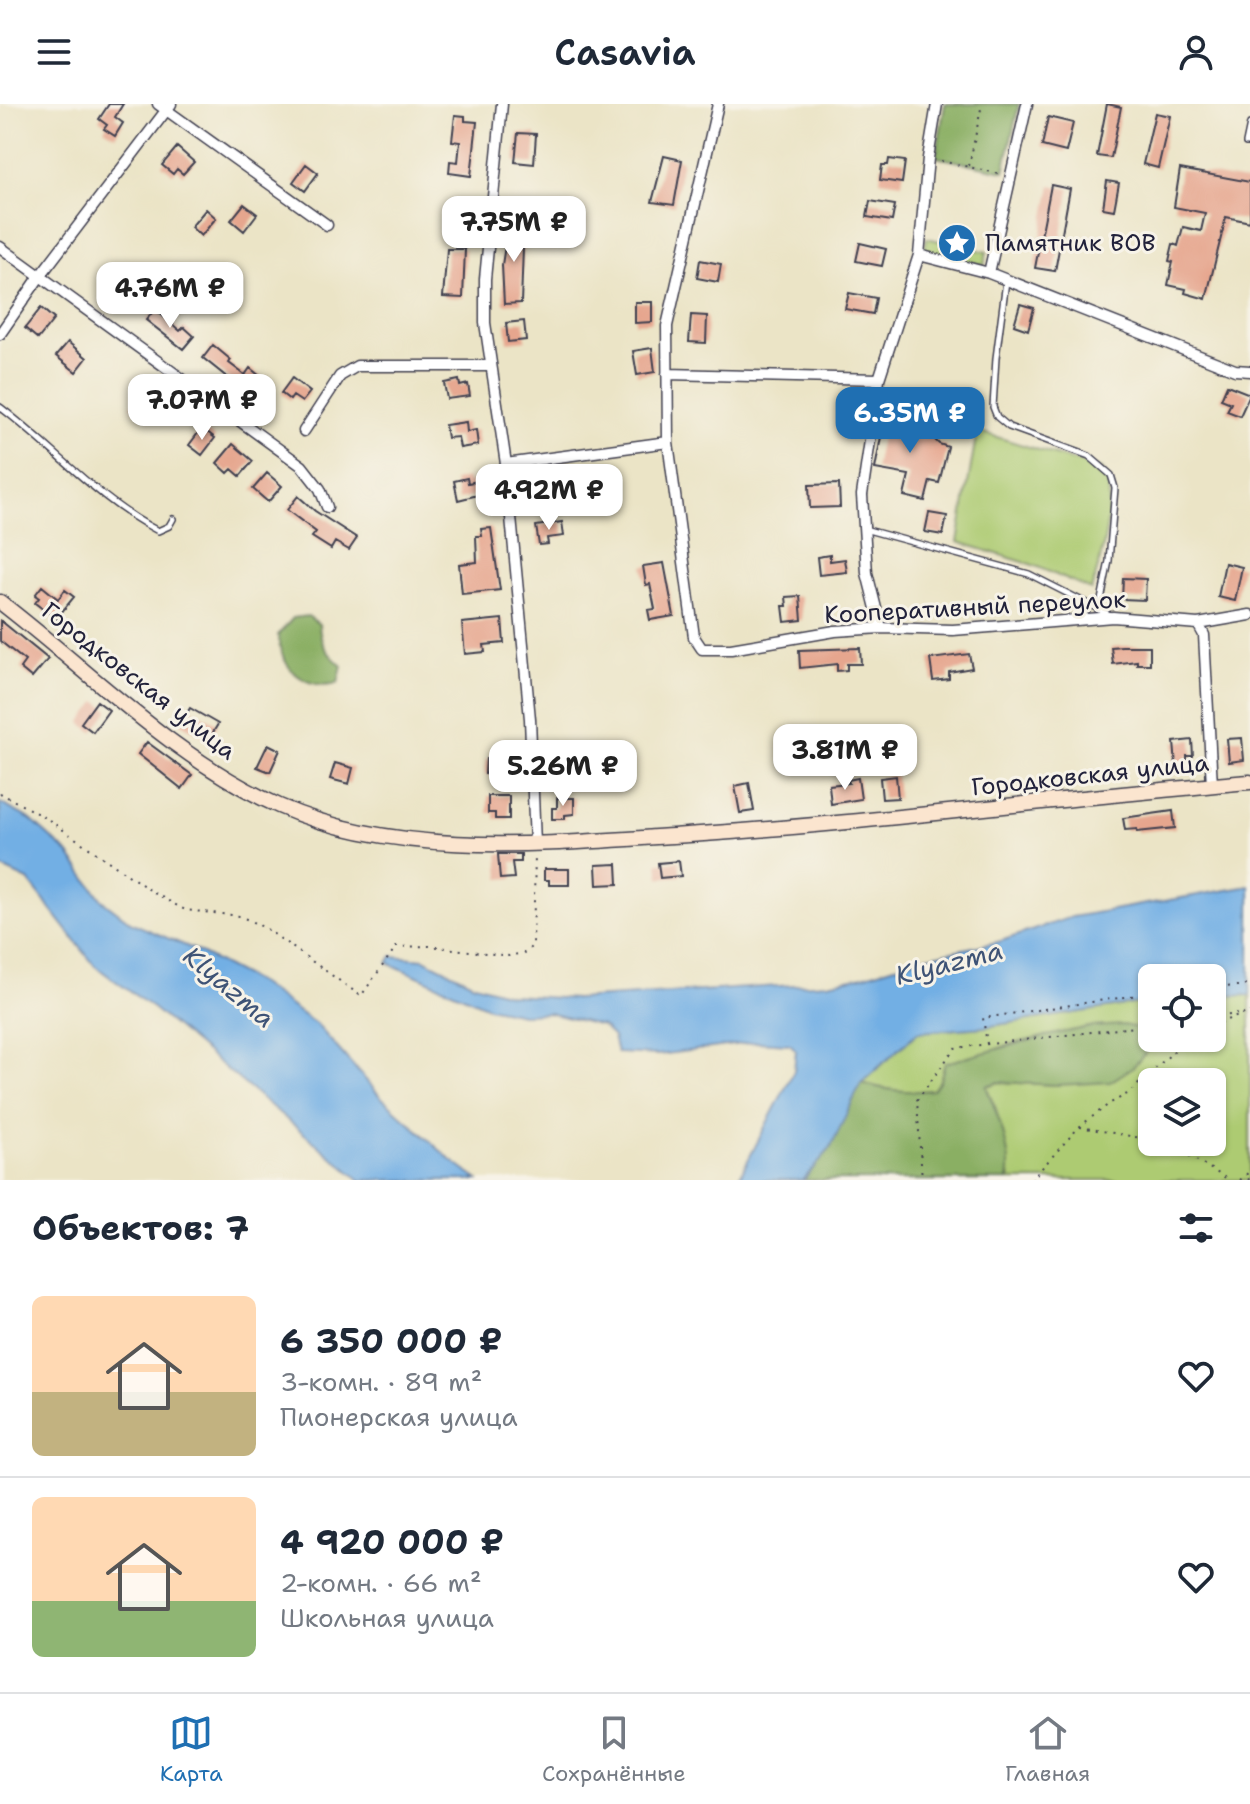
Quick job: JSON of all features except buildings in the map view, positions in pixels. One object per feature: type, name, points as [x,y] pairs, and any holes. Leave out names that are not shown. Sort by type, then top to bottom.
[{"type":"main road","name":"Городковская улица","points":[[0,602],[214,771],[280,806],[350,830],[425,840],[535,844],[775,829],[1250,782]]},
{"type":"street","points":[[502,104],[485,279],[485,323],[506,464],[530,719],[535,844]]},
{"type":"street","points":[[506,464],[668,442],[667,326],[718,104]]},
{"type":"street","points":[[881,628],[867,573],[862,495],[879,379],[919,255],[928,158],[937,104]]},
{"type":"street","points":[[989,273],[1027,104]]},
{"type":"street","points":[[0,334],[165,106],[327,225]]},
{"type":"street","points":[[0,247],[302,466],[320,489],[327,507]]},
{"type":"street","points":[[919,255],[989,273],[1235,370],[1250,371]]},
{"type":"street","points":[[304,431],[340,376],[357,366],[491,366]]},
{"type":"street","points":[[667,374],[879,379]]},
{"type":"street","name":"Кооперативный переулок","points":[[668,442],[694,637],[702,649],[721,650],[835,631],[881,628],[953,630],[1113,617],[1198,624],[1250,615]]},
{"type":"street","points":[[1198,624],[1204,635],[1212,785]]},
{"type":"lane","points":[[1250,124],[1246,143],[1250,143]]},
{"type":"lane","points":[[1007,280],[996,358],[993,407],[997,417],[1009,427],[1089,456],[1111,475],[1115,488],[1109,561],[1099,610]]},
{"type":"lane","points":[[0,407],[104,497],[144,524],[158,531],[169,526],[173,519]]},
{"type":"lane","points":[[863,528],[1029,574],[1113,617]]},
{"type":"path","points":[[969,167],[982,104]]},
{"type":"path","points":[[928,158],[1011,176]]},
{"type":"path","points":[[0,793],[49,820],[154,893],[185,910],[240,916],[265,928],[361,996],[396,947],[429,946],[509,956],[527,952],[533,944],[535,844]]},
{"type":"path","points":[[1226,987],[1250,985]]},
{"type":"path","points":[[987,1044],[983,1018],[1138,995]]},
{"type":"path","points":[[1226,1020],[1244,1013]]},
{"type":"path","points":[[1226,1015],[1250,1014]]},
{"type":"path","points":[[922,1180],[917,1100],[955,1048],[1138,1027]]},
{"type":"path","points":[[1031,1180],[1079,1127],[1129,1093],[1173,1052]]},
{"type":"path","points":[[1079,1127],[1138,1138]]},
{"type":"path","points":[[1189,1156],[1229,1180]]},
{"type":"path","points":[[1240,1180],[1250,1171]]},
{"type":"green space","points":[[945,104],[1019,104],[1004,171],[936,157]]},
{"type":"green space","points":[[927,238],[987,252],[984,265],[924,250]]},
{"type":"green space","points":[[977,431],[1101,469],[1109,493],[1109,510],[1091,590],[1033,565],[958,542]]},
{"type":"green space","points":[[308,616],[319,624],[325,647],[342,666],[338,683],[315,684],[305,680],[284,658],[278,635],[293,618]]},
{"type":"green space","points":[[1250,995],[1250,1180],[1008,1180],[1010,1177],[996,1109],[986,1086],[999,1082],[1057,1085],[1090,1027],[1007,1045],[974,1058],[946,1063],[933,1090],[897,1090],[861,1083],[918,1032],[984,1027],[1138,1003],[1138,1052],[1226,1052],[1226,996]]},
{"type":"green space","points":[[1124,1025],[1136,1028],[1138,1052],[1146,1052],[1133,1067],[1110,1082],[1057,1085],[999,1082],[986,1086],[1006,1145],[1008,1180],[803,1180],[830,1149],[861,1083],[897,1090],[933,1090],[945,1063],[1090,1027]]},
{"type":"water","name":"Klyazma","points":[[0,803],[30,819],[68,853],[102,900],[132,923],[191,948],[260,984],[317,1025],[380,1096],[478,1180],[360,1180],[154,1009],[95,966],[28,880],[0,867]]},
{"type":"water","name":"Klyazma","points":[[1250,886],[1250,995],[1226,996],[1226,964],[1138,964],[1138,1003],[984,1027],[918,1032],[861,1083],[830,1149],[803,1180],[735,1180],[741,1174],[794,1071],[796,1050],[790,1044],[757,1042],[658,1055],[617,1053],[613,1037],[602,1026],[549,1013],[522,1014],[488,1007],[388,963],[392,956],[424,959],[472,983],[511,995],[576,999],[827,983],[863,976],[924,957],[998,942],[1072,917]]},
{"type":"place","name":"Памятник ВОВ","points":[[957,243]]}]
